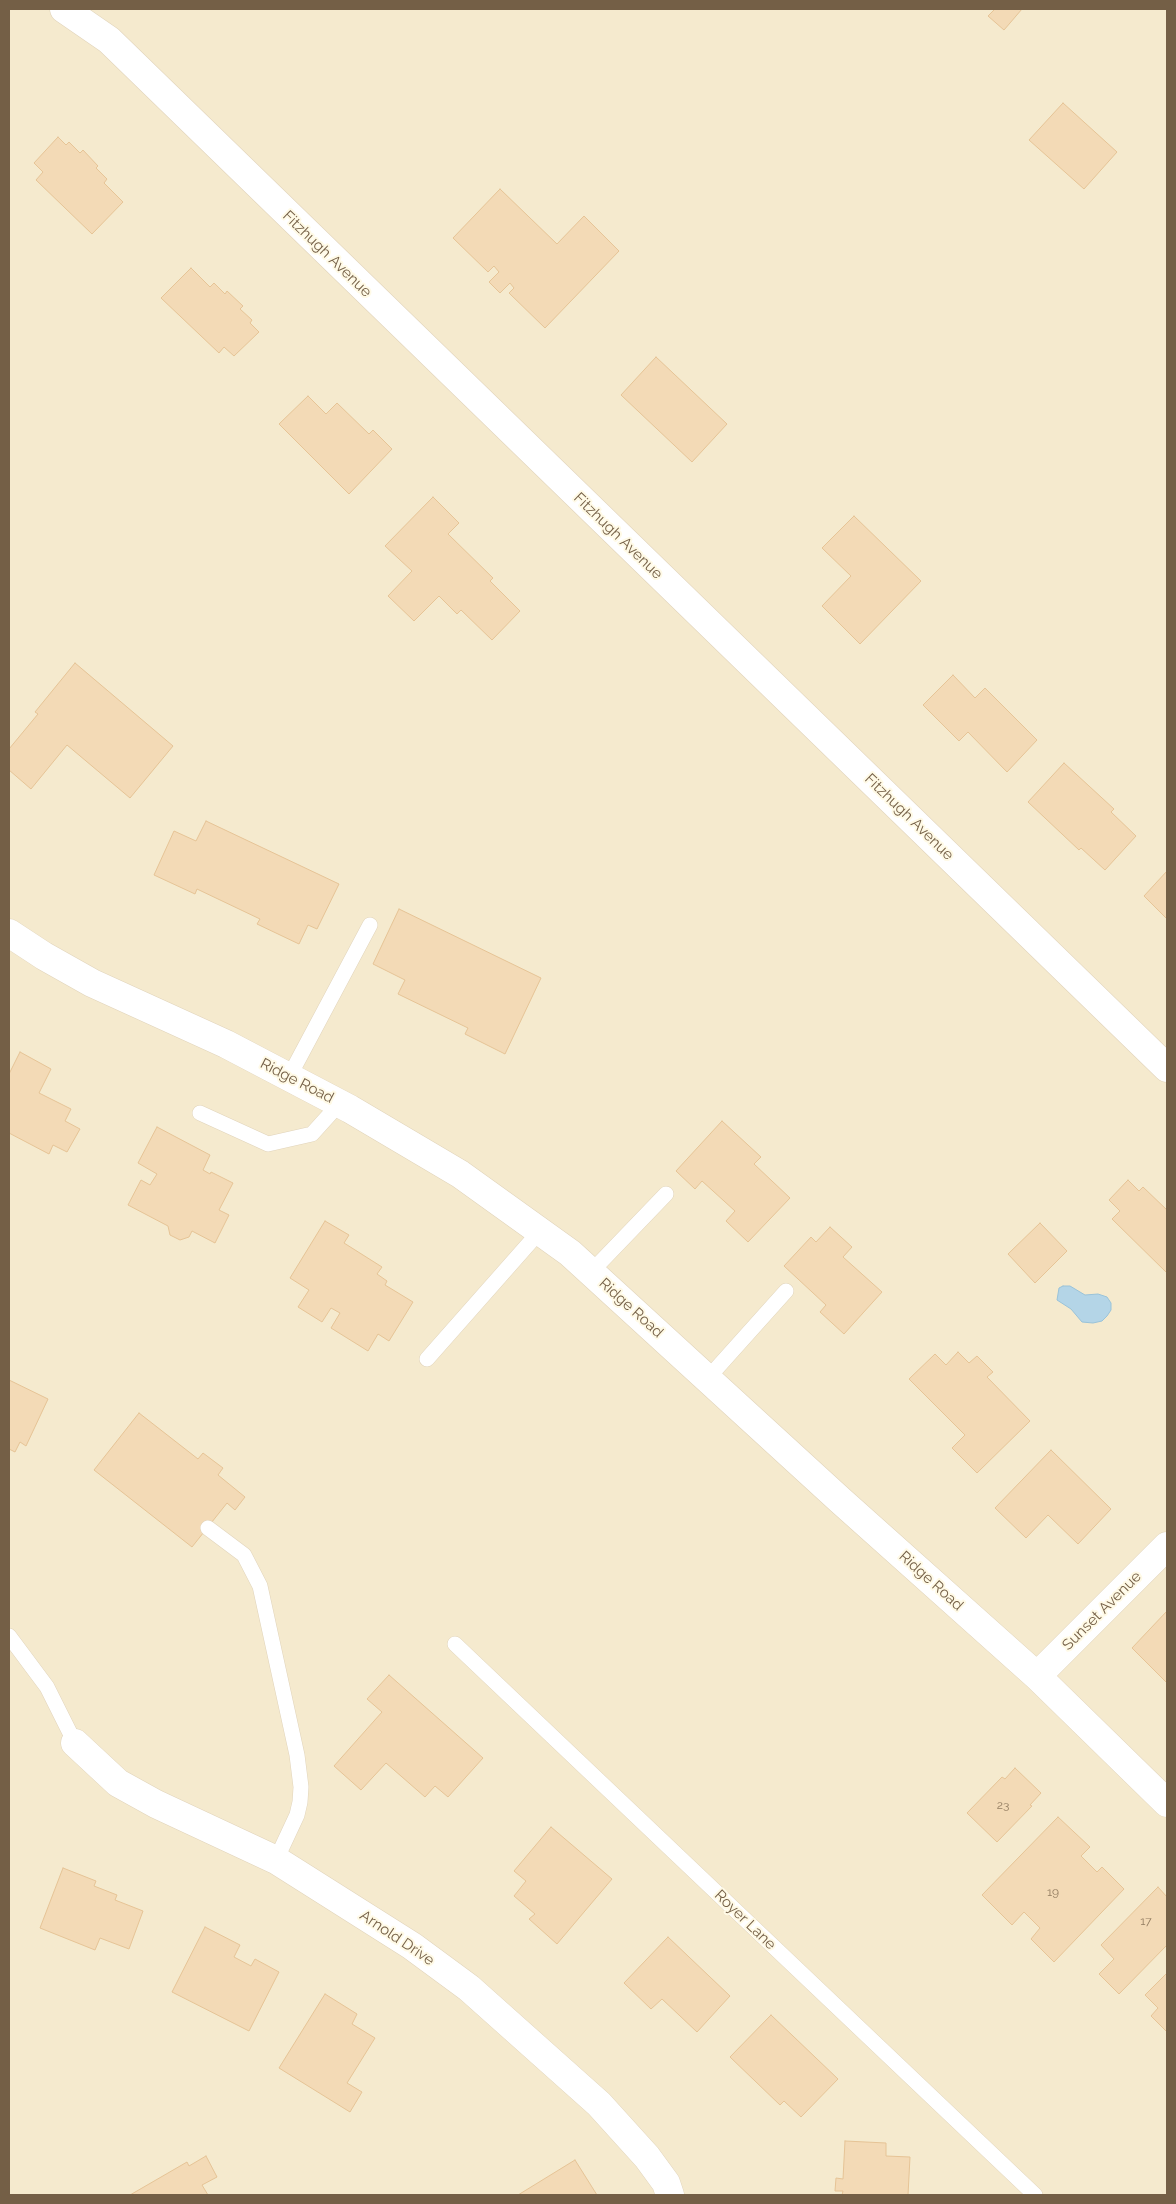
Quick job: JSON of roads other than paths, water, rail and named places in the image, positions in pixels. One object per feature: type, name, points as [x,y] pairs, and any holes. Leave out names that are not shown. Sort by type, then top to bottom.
[{"type":"street","name":"Fitzhugh Avenue","points":[[79,13],[109,40],[1167,1068]]},
{"type":"street","name":"Ridge Road","points":[[9,933],[44,956],[92,983],[226,1044],[340,1103],[460,1174],[570,1253],[840,1500],[1037,1676],[1167,1803]]},
{"type":"street","name":"Sunset Avenue","points":[[1037,1676],[1167,1546]]},
{"type":"street","name":"Arnold Drive","points":[[75,1743],[118,1783],[156,1804],[276,1860],[412,1946],[469,1988],[599,2104],[647,2157],[666,2183],[670,2195]]},
{"type":"lane","points":[[289,1077],[370,925]]},
{"type":"lane","points":[[200,1113],[268,1144],[312,1134],[340,1103]]},
{"type":"lane","points":[[591,1272],[666,1194]]},
{"type":"lane","points":[[427,1359],[540,1231]]},
{"type":"lane","points":[[708,1378],[786,1290]]},
{"type":"lane","points":[[208,1528],[244,1556],[260,1586],[297,1755],[302,1787],[300,1802],[297,1815],[276,1860]]},
{"type":"lane","points":[[9,1636],[48,1687],[75,1743]]},
{"type":"lane","name":"Royer Lane","points":[[455,1644],[1034,2195]]},
{"type":"water","points":[[1070,1286],[1085,1295],[1098,1294],[1107,1297],[1111,1303],[1111,1310],[1102,1321],[1093,1323],[1082,1322],[1071,1309],[1057,1300],[1059,1288]]}]
